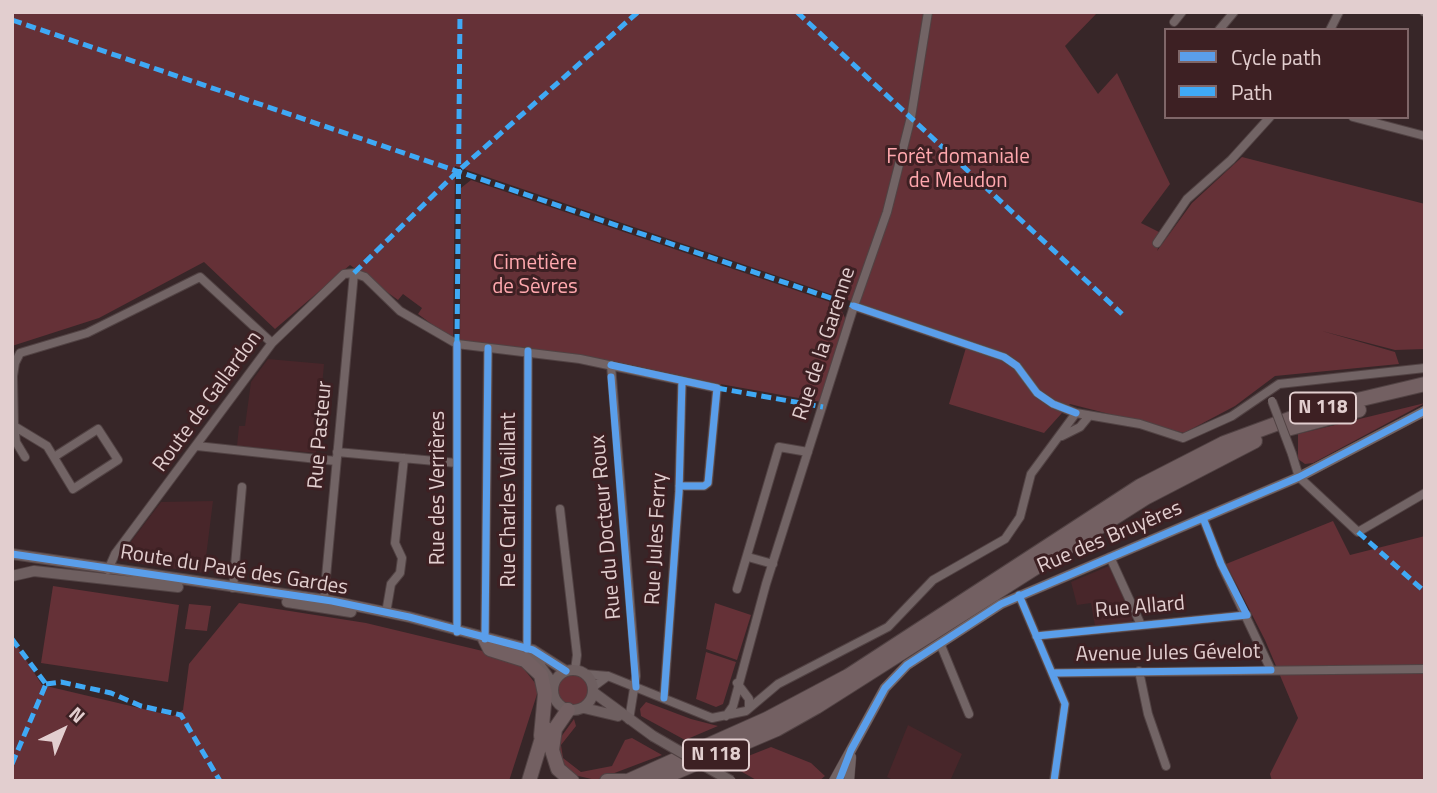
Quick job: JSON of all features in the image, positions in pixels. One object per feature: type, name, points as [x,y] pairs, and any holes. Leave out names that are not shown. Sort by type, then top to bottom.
[{"type":"highway","name":"N 118","points":[[626,781],[767,719],[848,676],[1140,486],[1224,443],[1311,411],[1425,384]]},
{"type":"highway","name":"N 118","points":[[655,781],[776,729],[825,701],[1146,498],[1224,455],[1267,435],[1316,420],[1425,394]]},
{"type":"highway","points":[[485,639],[489,649],[525,660],[541,675],[545,694],[541,736]]},
{"type":"highway","points":[[529,781],[541,736],[555,700]]},
{"type":"highway","points":[[568,710],[555,729],[551,744],[558,768],[572,781]]},
{"type":"highway","points":[[668,781],[681,776],[689,766]]},
{"type":"highway","points":[[607,781],[626,781]]},
{"type":"main road","name":"Route du Pavé des Gardes","points":[[14,555],[324,599],[527,649],[575,672]]},
{"type":"main road","name":"Route du Pavé des Gardes","points":[[14,555],[20,565],[15,574]]},
{"type":"main road","name":"Route du Pavé des Gardes","points":[[15,574],[34,571],[232,593],[453,631]]},
{"type":"main road","points":[[527,649],[553,684],[555,700],[568,710],[583,708],[629,720]]},
{"type":"main road","points":[[553,684],[575,672],[629,720],[731,781]]},
{"type":"main road","points":[[583,708],[593,689]]},
{"type":"street","name":"Rue de la Garenne","points":[[735,705],[737,683],[773,564],[854,306],[887,212],[911,117],[928,12]]},
{"type":"street","points":[[1174,22],[1182,12]]},
{"type":"street","points":[[1221,28],[1234,12]]},
{"type":"street","points":[[1331,28],[1339,12]]},
{"type":"street","points":[[1157,243],[1188,199],[1231,160],[1268,119]]},
{"type":"street","points":[[1361,119],[1425,136]]},
{"type":"street","points":[[354,273],[365,277],[415,322],[457,344],[528,351],[714,387],[719,394],[708,483],[704,486],[679,486]]},
{"type":"street","name":"Route de Gallardon","points":[[108,570],[115,554],[272,343],[344,274],[354,273]]},
{"type":"street","name":"Rue Pasteur","points":[[324,599],[354,273]]},
{"type":"street","points":[[25,457],[16,442],[14,426],[13,376],[20,353],[87,333],[200,277],[272,343]]},
{"type":"street","points":[[854,306],[1004,358],[1017,366],[1045,398],[1076,413],[1140,424],[1183,438],[1232,416],[1279,384],[1425,368]]},
{"type":"street","name":"Rue des Verrières","points":[[453,631],[457,344]]},
{"type":"street","points":[[485,639],[488,348]]},
{"type":"street","name":"Rue Charles Vaillant","points":[[527,649],[528,351]]},
{"type":"street","name":"Rue du Docteur Roux","points":[[611,365],[636,687],[629,720]]},
{"type":"street","name":"Rue Jules Ferry","points":[[664,698],[679,486],[682,381]]},
{"type":"street","points":[[1269,391],[1299,477],[1358,532],[1425,493]]},
{"type":"street","name":"Rue des Bruyères","points":[[838,778],[885,688],[907,665],[940,643],[1018,596],[1299,477],[1425,411]]},
{"type":"street","points":[[735,705],[746,711],[778,684],[888,627],[933,580],[1005,539],[1020,517],[1031,474],[1076,413]]},
{"type":"street","points":[[1056,439],[1080,427],[1089,416]]},
{"type":"street","points":[[14,426],[47,446],[74,489],[118,460],[99,429],[54,457]]},
{"type":"street","points":[[197,446],[457,463]]},
{"type":"street","points":[[737,589],[779,447],[808,452]]},
{"type":"street","points":[[386,613],[391,584],[400,573],[402,558],[395,543],[404,458]]},
{"type":"street","points":[[233,588],[242,487]]},
{"type":"street","points":[[560,509],[577,655],[575,672],[608,676],[705,716],[726,716],[746,696],[760,697]]},
{"type":"street","points":[[1203,518],[1221,564],[1271,670]]},
{"type":"street","points":[[748,557],[773,564]]},
{"type":"street","points":[[1110,557],[1142,625]]},
{"type":"street","points":[[1018,596],[1065,704],[1054,781]]},
{"type":"street","name":"Rue Allard","points":[[1036,636],[1247,615]]},
{"type":"street","points":[[940,643],[969,714]]},
{"type":"street","name":"Avenue Jules Gévelot","points":[[1052,673],[1425,669]]},
{"type":"street","points":[[1139,671],[1148,714],[1166,766]]},
{"type":"street","points":[[593,689],[608,676]]},
{"type":"street","points":[[737,683],[750,707]]},
{"type":"street","name":"Rue des Bruyères","points":[[849,781],[851,750]]},
{"type":"shaded area","points":[[268,359],[324,364],[316,453],[237,446],[239,426],[245,426],[251,382]]},
{"type":"shaded area","points":[[213,501],[204,573],[127,562],[123,552],[161,502]]},
{"type":"shaded area","points":[[1109,566],[1133,618],[1131,623],[1095,626],[1091,603],[1077,605],[1071,582]]},
{"type":"shaded area","points":[[908,725],[962,754],[950,781],[895,781],[887,777]]},
{"type":"green space","name":"Forêt domaniale de Meudon","points":[[12,12],[1098,12],[1065,46],[1098,94],[1117,73],[1170,184],[1141,223],[1163,234],[1157,251],[1192,203],[1242,157],[1425,204],[1425,349],[1395,350],[1322,331],[1395,352],[1399,364],[1275,376],[1235,406],[1184,433],[1070,404],[1044,433],[949,404],[968,341],[455,166],[453,340],[418,314],[422,308],[403,294],[398,300],[350,265],[275,329],[204,262],[99,318],[12,346]]},
{"type":"green space","name":"Cimetière de Sèvres","points":[[471,180],[839,305],[846,320],[821,402],[581,355],[460,341],[461,188]]},
{"type":"green space","points":[[1425,403],[1313,463],[1305,464],[1298,459],[1298,434]]},
{"type":"green space","points":[[1333,521],[1350,555],[1425,536],[1425,781],[1272,781],[1270,774],[1298,718],[1265,640],[1226,564]]},
{"type":"green space","points":[[53,586],[179,605],[168,682],[41,663]]},
{"type":"green space","points":[[239,603],[366,623],[516,659],[539,688],[509,781],[12,781],[12,638],[42,685],[173,716],[183,710],[189,664]]},
{"type":"green space","points":[[715,603],[751,615],[737,660],[706,649]]},
{"type":"green space","points":[[189,604],[211,606],[207,631],[185,629]]},
{"type":"green space","points":[[706,652],[736,662],[723,704],[716,707],[696,699]]},
{"type":"green space","points":[[572,674],[583,679],[588,690],[583,701],[572,706],[561,701],[556,690],[561,679]]},
{"type":"green space","points":[[646,702],[718,726],[685,740],[641,716],[640,709]]},
{"type":"green space","points":[[574,719],[576,726],[561,745],[563,758],[581,772],[612,766],[625,740],[632,738],[662,755],[596,780],[574,775],[563,766],[558,752],[558,741]]},
{"type":"green space","points":[[771,747],[811,763],[825,776],[819,781],[758,781],[728,764]]},
{"type":"marked path","points":[[457,344],[460,12]]},
{"type":"marked path","points":[[354,273],[458,171],[638,12]]},
{"type":"marked path","points":[[797,12],[1122,314]]},
{"type":"marked path","points":[[12,20],[854,306]]},
{"type":"marked path","points":[[717,388],[823,407]]},
{"type":"marked path","points":[[1358,532],[1425,592]]},
{"type":"marked path","points":[[12,639],[46,684]]},
{"type":"marked path","points":[[46,684],[61,682],[111,693],[141,706],[181,715],[220,781]]},
{"type":"marked path","points":[[12,764],[46,684]]},
{"type":"cycle path","points":[[854,306],[1004,357],[1017,366],[1037,393],[1053,404],[1076,413]]},
{"type":"cycle path","points":[[457,344],[457,632]]},
{"type":"cycle path","points":[[485,639],[488,348]]},
{"type":"cycle path","points":[[527,649],[528,351]]},
{"type":"cycle path","points":[[611,365],[717,388],[708,483],[704,486],[679,486]]},
{"type":"cycle path","points":[[611,377],[636,687]]},
{"type":"cycle path","points":[[664,698],[679,492],[682,381]]},
{"type":"cycle path","points":[[839,781],[851,750],[885,688],[907,665],[1001,604],[1299,477],[1425,411]]},
{"type":"cycle path","points":[[1036,636],[1247,615],[1221,564],[1203,518]]},
{"type":"cycle path","points":[[12,554],[332,601],[409,617],[533,650],[566,671]]},
{"type":"cycle path","points":[[1019,595],[1065,704],[1054,781]]},
{"type":"cycle path","points":[[1052,673],[1271,670]]}]
